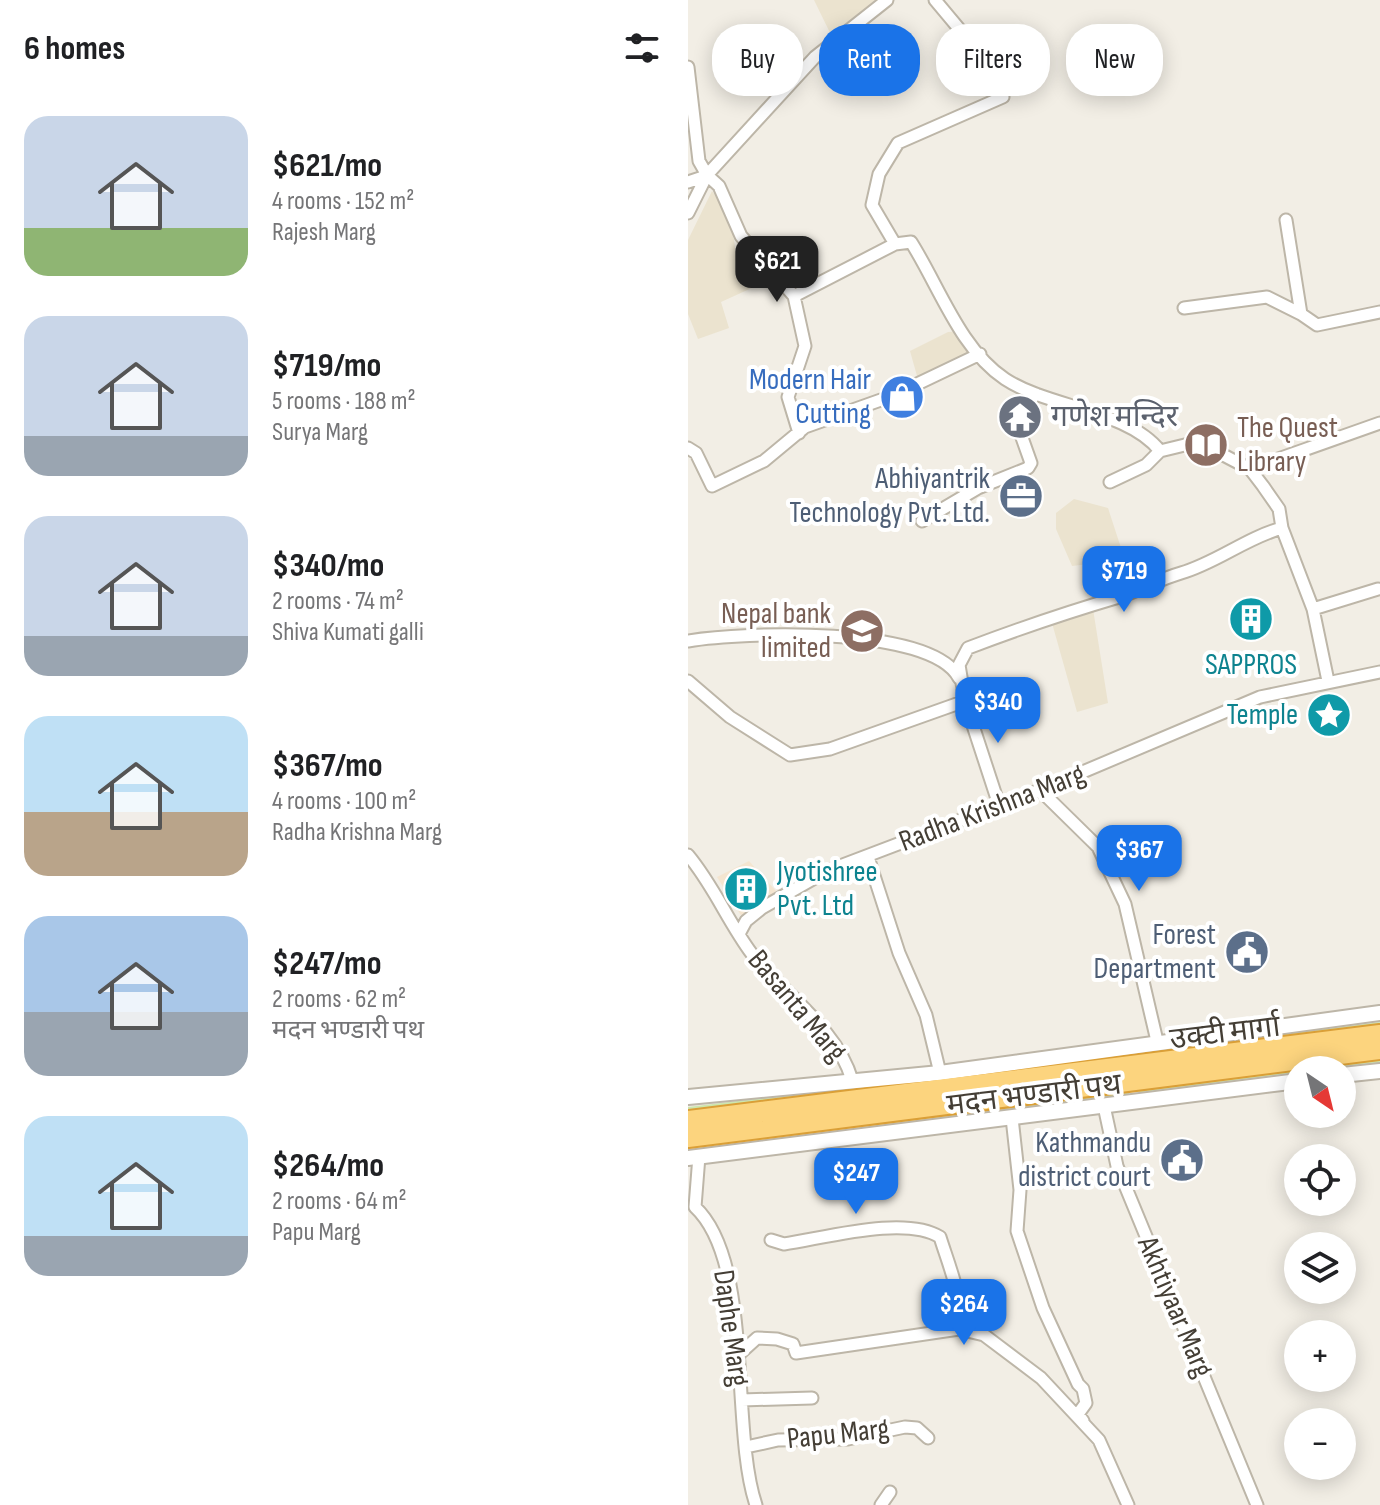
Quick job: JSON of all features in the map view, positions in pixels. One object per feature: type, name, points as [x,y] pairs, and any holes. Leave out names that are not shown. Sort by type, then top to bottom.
[{"type":"highway","name":"मदन भण्डारी पथ","points":[[688,1121],[1380,1035]]},
{"type":"highway","name":"मदन भण्डारी पथ","points":[[688,1137],[1380,1049]]},
{"type":"street","points":[[688,213],[707,175],[815,57],[887,0]]},
{"type":"street","points":[[895,244],[872,205],[879,174],[898,143],[1003,97],[971,43],[935,0]]},
{"type":"street","points":[[688,67],[699,161],[707,175],[719,186],[741,236],[794,296],[805,346],[788,397],[799,433]]},
{"type":"street","points":[[691,181],[707,175]]},
{"type":"street","points":[[1286,220],[1301,314]]},
{"type":"street","points":[[794,296],[895,244],[911,242],[980,354],[1004,378],[1036,394],[1135,430],[1160,451]]},
{"type":"street","points":[[1184,308],[1267,297],[1317,325],[1380,312]]},
{"type":"street","points":[[688,448],[696,453],[712,486],[764,461],[805,427],[892,396],[980,354]]},
{"type":"street","points":[[922,521],[978,488],[1028,468],[1031,463],[1015,418],[1036,394]]},
{"type":"street","points":[[1250,469],[1380,423]]},
{"type":"street","points":[[1110,482],[1146,465],[1160,451],[1193,443],[1208,447],[1250,469],[1279,509],[1282,528],[1313,609],[1328,681]]},
{"type":"street","points":[[965,696],[959,665],[968,648],[1081,606],[1122,596],[1166,575],[1183,573],[1260,534],[1282,528]]},
{"type":"street","points":[[1313,609],[1378,589]]},
{"type":"street","points":[[688,641],[723,635],[794,634],[866,639],[933,654],[957,674],[999,805]]},
{"type":"street","name":"Radha Krishna Marg","points":[[940,1073],[926,1015],[899,953],[868,857],[1040,790],[1260,697],[1380,672]]},
{"type":"street","points":[[688,681],[730,717],[790,755],[830,749],[965,696]]},
{"type":"street","points":[[1040,790],[1098,847],[1125,904],[1157,1041]]},
{"type":"street","name":"Basanta Marg","points":[[688,855],[710,880],[753,955],[809,1013],[848,1065],[852,1080]]},
{"type":"street","name":"Basanta Marg","points":[[739,934],[754,914],[798,884],[868,857]]},
{"type":"street","name":"उक्टी मार्गा","points":[[688,1097],[940,1073],[1380,1013]]},
{"type":"street","points":[[1356,1074],[1380,1071]]},
{"type":"street","points":[[694,1157],[1284,1083]]},
{"type":"street","name":"Akhtiyaar Marg","points":[[1104,1106],[1117,1166],[1257,1505]]},
{"type":"street","points":[[1012,1118],[1020,1190],[1017,1231],[1043,1308],[1083,1389],[1086,1403],[1078,1414],[1090,1431]]},
{"type":"street","name":"Daphe Marg","points":[[694,1157],[695,1207],[706,1217],[728,1275],[736,1357],[743,1387],[747,1476],[756,1505]]},
{"type":"street","points":[[771,1240],[784,1244],[906,1227],[931,1231],[940,1237],[951,1282],[962,1302],[959,1329]]},
{"type":"street","points":[[736,1357],[757,1338],[793,1344],[796,1353],[959,1329],[984,1335],[1041,1378],[1099,1440],[1128,1505]]},
{"type":"street","points":[[742,1400],[812,1398]]},
{"type":"street","name":"Papu Marg","points":[[746,1447],[778,1440],[848,1439],[905,1427],[917,1428],[928,1438]]},
{"type":"street","points":[[881,1505],[890,1492]]},
{"type":"shaded area","points":[[814,0],[887,0],[856,24],[826,24]]},
{"type":"shaded area","points":[[712,191],[720,201],[733,233],[737,261],[754,287],[721,302],[729,328],[698,339],[688,314],[688,240]]},
{"type":"shaded area","points":[[961,331],[974,354],[919,383],[910,351],[948,332]]},
{"type":"shaded area","points":[[1074,499],[1108,508],[1122,551],[1098,563],[1072,566],[1056,529],[1056,513]]},
{"type":"shaded area","points":[[1093,609],[1108,703],[1077,712],[1052,623]]},
{"type":"shaded area","name":"Jyotishree Pvt. Ltd","points":[[749,861],[776,891],[742,917],[717,877]]},
{"type":"green space","points":[[1380,1022],[1380,1028],[1134,1059],[1133,1053]]},
{"type":"green space","points":[[1124,1054],[1125,1060],[688,1114],[688,1107]]},
{"type":"green space","points":[[1380,1059],[1380,1063],[1356,1065],[1356,1062]]},
{"type":"green space","points":[[1284,1071],[1284,1075],[1139,1093],[1138,1089]]},
{"type":"green space","points":[[1129,1090],[1129,1094],[688,1148],[688,1144]]},
{"type":"place","name":"Modern Hair Cutting","points":[[902,397]]},
{"type":"place","name":"गणेश मन्दिर","points":[[1020,417]]},
{"type":"place","name":"The Quest Library","points":[[1206,445]]},
{"type":"place","name":"Abhiyantrik Technology Pvt. Ltd.","points":[[1021,496]]},
{"type":"place","name":"SAPPROS","points":[[1251,619]]},
{"type":"place","name":"Nepal bank limited","points":[[862,631]]},
{"type":"place","name":"Temple","points":[[1329,715]]},
{"type":"place","name":"Jyotishree Pvt. Ltd","points":[[746,889]]},
{"type":"place","name":"Forest Department","points":[[1247,952]]},
{"type":"place","name":"Kathmandu district court","points":[[1182,1160]]}]
